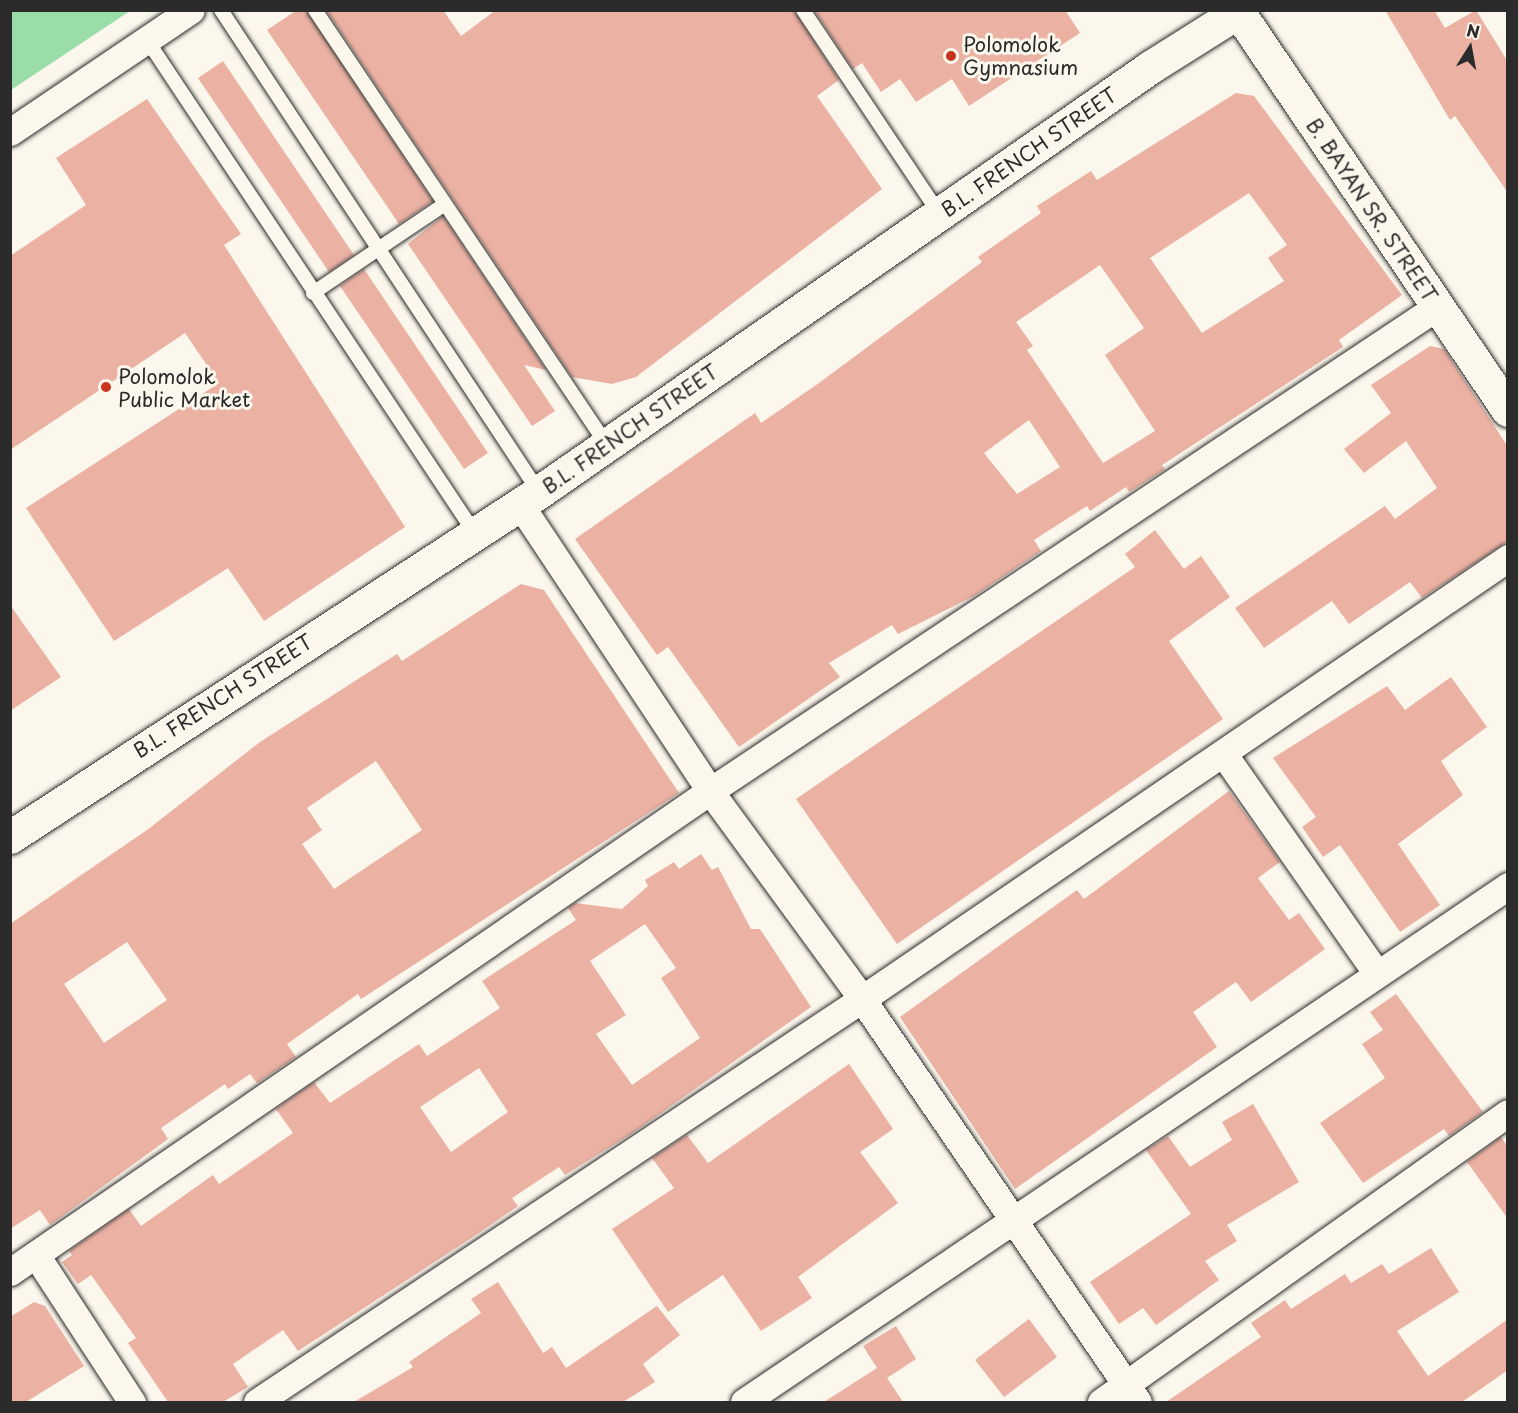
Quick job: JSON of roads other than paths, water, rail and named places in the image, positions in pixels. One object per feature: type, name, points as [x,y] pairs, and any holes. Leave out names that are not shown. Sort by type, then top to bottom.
[{"type":"street","points":[[10,132],[191,10]]},
{"type":"street","name":"B.L. FRENCH STREET","points":[[10,837],[529,498],[1152,66],[1239,11]]},
{"type":"street","name":"B. BAYAN SR. STREET","points":[[1239,11],[1508,410]]},
{"type":"street","points":[[10,1272],[710,791],[1438,306]]},
{"type":"street","points":[[529,498],[710,791],[862,999],[1132,1394]]},
{"type":"street","points":[[257,1402],[862,999],[1508,558]]},
{"type":"street","points":[[1223,753],[1377,975]]},
{"type":"street","points":[[744,1402],[1014,1223],[1508,886]]},
{"type":"street","points":[[1101,1402],[1132,1394],[1508,1113]]},
{"type":"street","points":[[36,1255],[132,1402]]},
{"type":"lane","points":[[221,10],[376,250],[529,498]]},
{"type":"lane","points":[[315,10],[607,445]]},
{"type":"lane","points":[[803,10],[940,215]]},
{"type":"lane","points":[[147,40],[474,532]]},
{"type":"lane","points":[[313,293],[445,204]]},
{"type":"place","name":"Polomolok Gymnasium","points":[[951,56]]},
{"type":"place","name":"Polomolok Public Market","points":[[106,387]]}]
